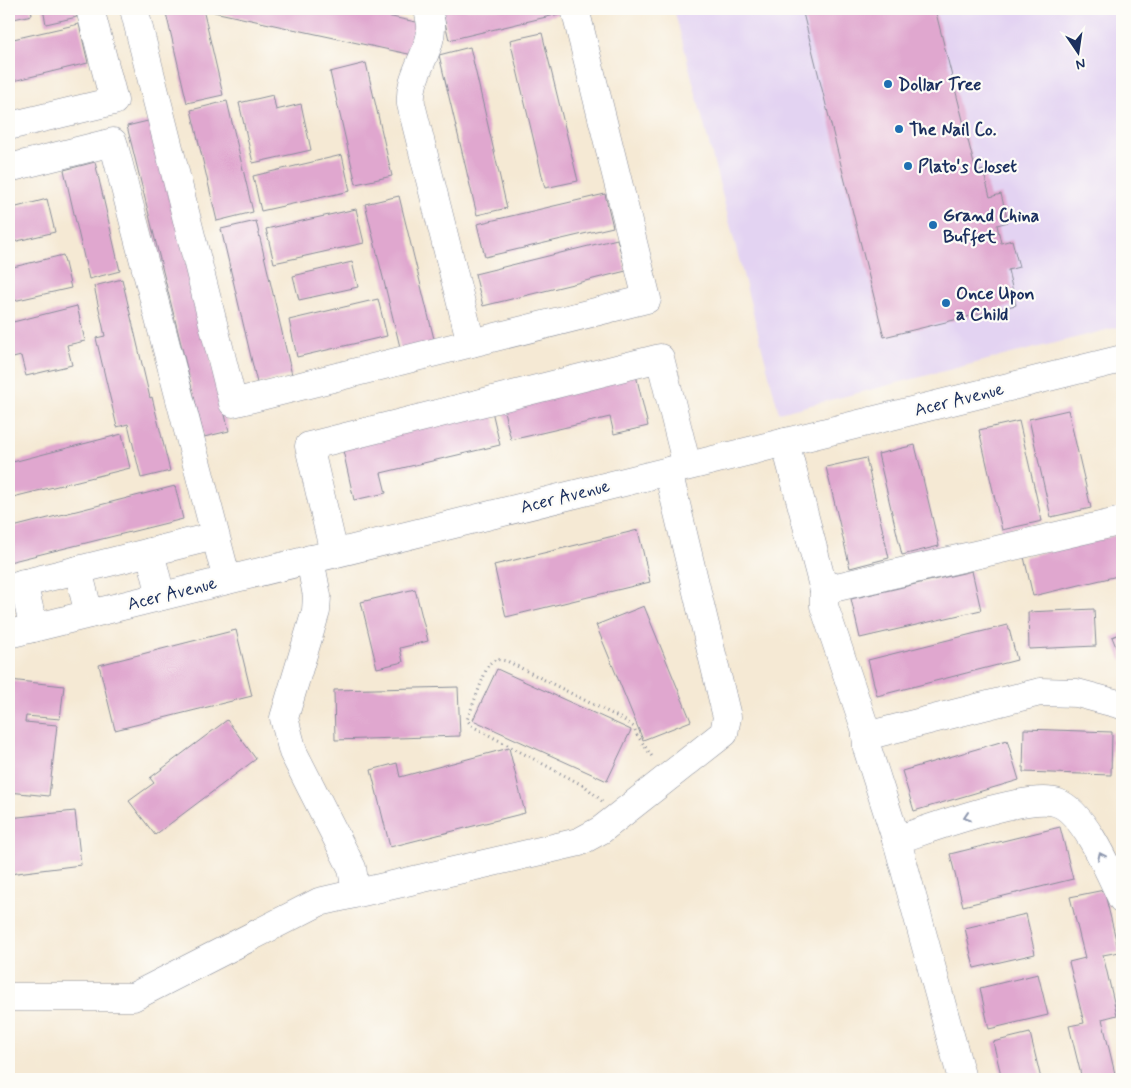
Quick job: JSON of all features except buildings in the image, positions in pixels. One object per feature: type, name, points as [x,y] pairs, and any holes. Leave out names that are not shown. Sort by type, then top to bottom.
[{"type":"street","points":[[9,126],[114,100],[90,9]]},
{"type":"street","points":[[134,9],[233,403],[646,299],[575,9]]},
{"type":"street","points":[[428,9],[431,26],[428,42],[411,86],[411,104],[471,343]]},
{"type":"street","points":[[9,168],[113,142],[227,580]]},
{"type":"street","points":[[9,997],[133,997],[319,902],[356,894],[579,842],[601,830],[724,733],[727,717],[678,468],[660,358],[309,446],[322,556],[316,611],[284,718],[293,752],[352,868],[356,894]]},
{"type":"street","name":"Acer Avenue","points":[[22,631],[1122,359]]},
{"type":"street","points":[[785,442],[824,590],[824,606],[866,731],[867,748],[896,840],[962,1079]]},
{"type":"street","points":[[824,590],[1122,520]]},
{"type":"street","points":[[22,631],[16,585],[215,536]]},
{"type":"street","points":[[150,552],[161,596]]},
{"type":"street","points":[[78,570],[89,614]]},
{"type":"street","points":[[866,736],[1040,692],[1077,693],[1122,705]]},
{"type":"street","points":[[896,840],[980,813],[1035,800],[1058,803],[1075,815],[1092,838],[1122,899]]},
{"type":"path","points":[[620,815],[586,787],[472,726],[466,720],[488,665],[495,659],[507,661],[624,720],[634,727],[637,735],[668,778]]},
{"type":"shaded area","points":[[674,9],[1122,9],[1122,326],[779,413]]},
{"type":"place","name":"Dollar Tree","points":[[888,84]]},
{"type":"place","name":"The Nail Co.","points":[[899,129]]},
{"type":"place","name":"Plato's Closet","points":[[908,166]]},
{"type":"place","name":"Grand China Buffet","points":[[933,225]]},
{"type":"place","name":"Once Upon a Child","points":[[946,303]]}]
